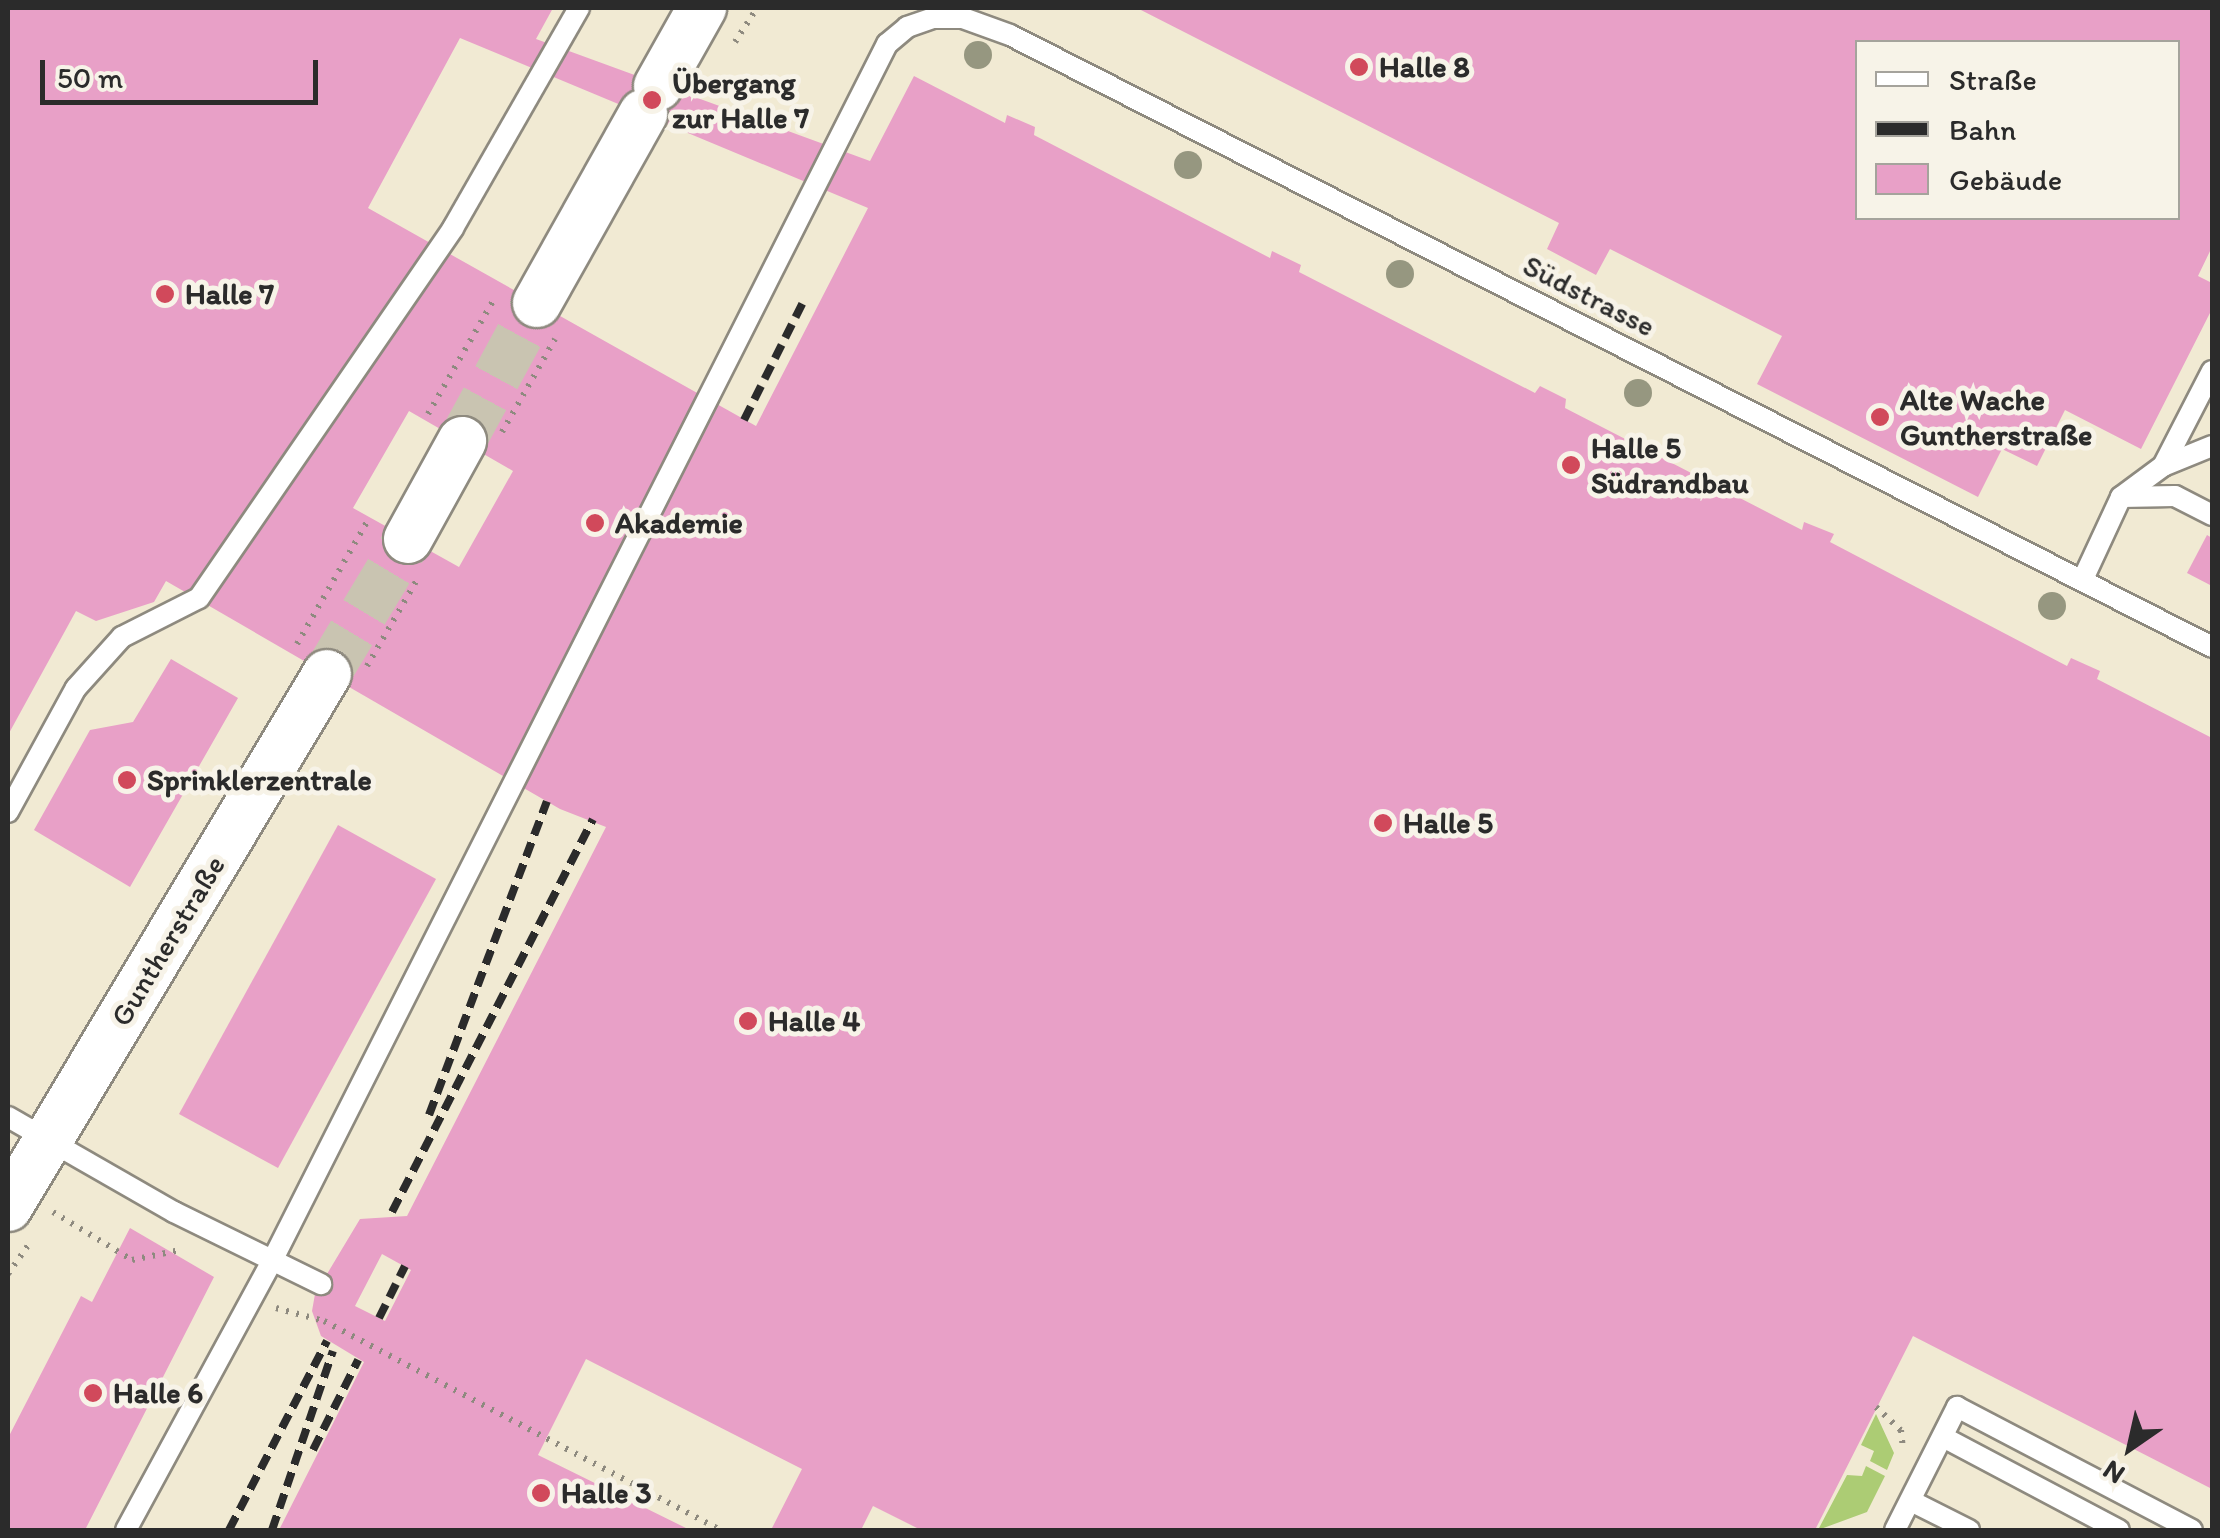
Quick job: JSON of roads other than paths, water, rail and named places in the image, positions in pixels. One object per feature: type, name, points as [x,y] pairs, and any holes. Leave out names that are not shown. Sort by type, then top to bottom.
[{"type":"street","points":[[530,311],[702,8]]},
{"type":"street","points":[[400,541],[460,436]]},
{"type":"street","name":"Guntherstraße","points":[[30,1209],[325,670]]},
{"type":"lane","points":[[8,812],[76,688],[122,637],[199,598],[453,228],[579,8]]},
{"type":"lane","points":[[126,1530],[272,1261],[887,44],[935,12]]},
{"type":"lane","name":"Südstrasse","points":[[935,12],[1010,35],[2212,647]]},
{"type":"lane","points":[[2163,466],[2212,371]]},
{"type":"lane","points":[[2083,580],[2121,497],[2163,466],[2212,446]]},
{"type":"lane","points":[[2121,497],[2174,496],[2212,515]]},
{"type":"lane","points":[[8,1118],[272,1261],[322,1284]]},
{"type":"lane","points":[[1895,1530],[1957,1407],[2192,1530]]},
{"type":"lane","points":[[1943,1437],[2120,1530]]},
{"type":"lane","points":[[1911,1501],[1969,1530]]},
{"type":"tunnel","points":[[462,441],[537,303]]},
{"type":"tunnel","points":[[327,674],[408,539]]},
{"type":"railway","points":[[744,420],[804,300]]},
{"type":"railway","points":[[429,1115],[547,801]]},
{"type":"railway","points":[[392,1212],[593,820]]},
{"type":"railway","points":[[379,1318],[405,1266]]},
{"type":"railway","points":[[229,1530],[327,1341]]},
{"type":"railway","points":[[272,1530],[333,1351]]},
{"type":"railway","points":[[313,1450],[358,1360]]},
{"type":"place","name":"Halle 8","points":[[1359,67]]},
{"type":"place","name":"Übergang zur Halle 7","points":[[652,100]]},
{"type":"place","name":"Halle 7","points":[[165,294]]},
{"type":"place","name":"Alte Wache Guntherstraße","points":[[1880,417]]},
{"type":"place","name":"Halle 5 Südrandbau","points":[[1571,465]]},
{"type":"place","name":"Akademie","points":[[595,523]]},
{"type":"place","name":"Sprinklerzentrale","points":[[127,780]]},
{"type":"place","name":"Halle 5","points":[[1383,823]]},
{"type":"place","name":"Halle 4","points":[[748,1021]]},
{"type":"place","name":"Halle 6","points":[[93,1393]]},
{"type":"place","name":"Halle 3","points":[[541,1493]]}]
